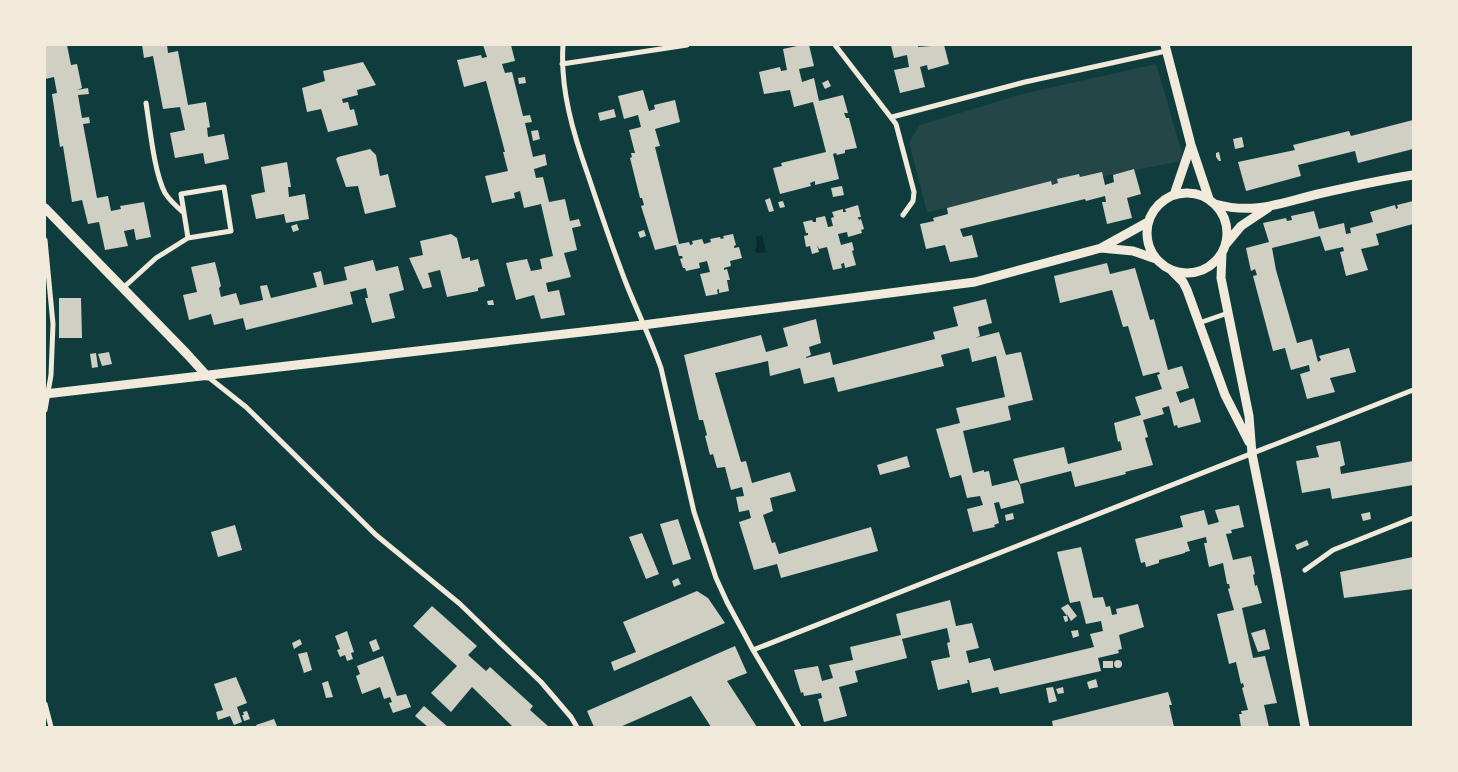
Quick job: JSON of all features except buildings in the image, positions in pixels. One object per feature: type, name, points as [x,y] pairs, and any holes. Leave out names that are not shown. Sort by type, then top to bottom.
[{"type":"street","points":[[563,45],[562,64],[569,113],[575,138],[614,252],[661,368],[694,512],[716,578],[753,650],[799,727]]},
{"type":"street","points":[[562,64],[687,45]]},
{"type":"street","points":[[835,45],[892,117],[899,132],[914,192],[913,201],[904,215]]},
{"type":"street","points":[[892,117],[1166,48],[1191,145],[1212,201],[1223,215],[1227,227],[1221,278],[1249,416],[1251,451],[1305,727]]},
{"type":"street","points":[[146,104],[159,178],[173,204],[184,213]]},
{"type":"street","points":[[1174,194],[1191,145]]},
{"type":"street","points":[[1156,259],[1148,243],[1146,232],[1148,222],[1154,210],[1174,194],[1195,193],[1230,208],[1268,208],[1316,194],[1413,175]]},
{"type":"street","points":[[123,288],[156,258],[188,238],[232,231],[224,187],[181,194],[188,238]]},
{"type":"street","points":[[45,208],[207,376],[246,407],[376,535],[460,604],[541,682],[571,717],[576,727]]},
{"type":"street","points":[[1171,271],[1187,274],[1208,268],[1216,262],[1241,226],[1268,208]]},
{"type":"street","points":[[46,394],[643,325],[975,282],[1100,248],[1148,222]]},
{"type":"street","points":[[45,240],[53,324],[51,375],[46,394],[45,410]]},
{"type":"street","points":[[1100,248],[1133,251],[1156,259],[1183,282],[1224,394],[1251,451]]},
{"type":"street","points":[[1198,323],[1228,313]]},
{"type":"street","points":[[753,650],[1251,451],[1413,390]]},
{"type":"street","points":[[1305,570],[1333,550],[1413,518]]},
{"type":"street","points":[[45,704],[51,727]]},
{"type":"shaded area","points":[[1156,64],[1182,153],[1181,161],[927,212],[909,142],[920,125],[1026,93]]},
{"type":"shaded area","points":[[762,235],[766,252],[757,253],[755,250],[757,247],[756,237]]}]
